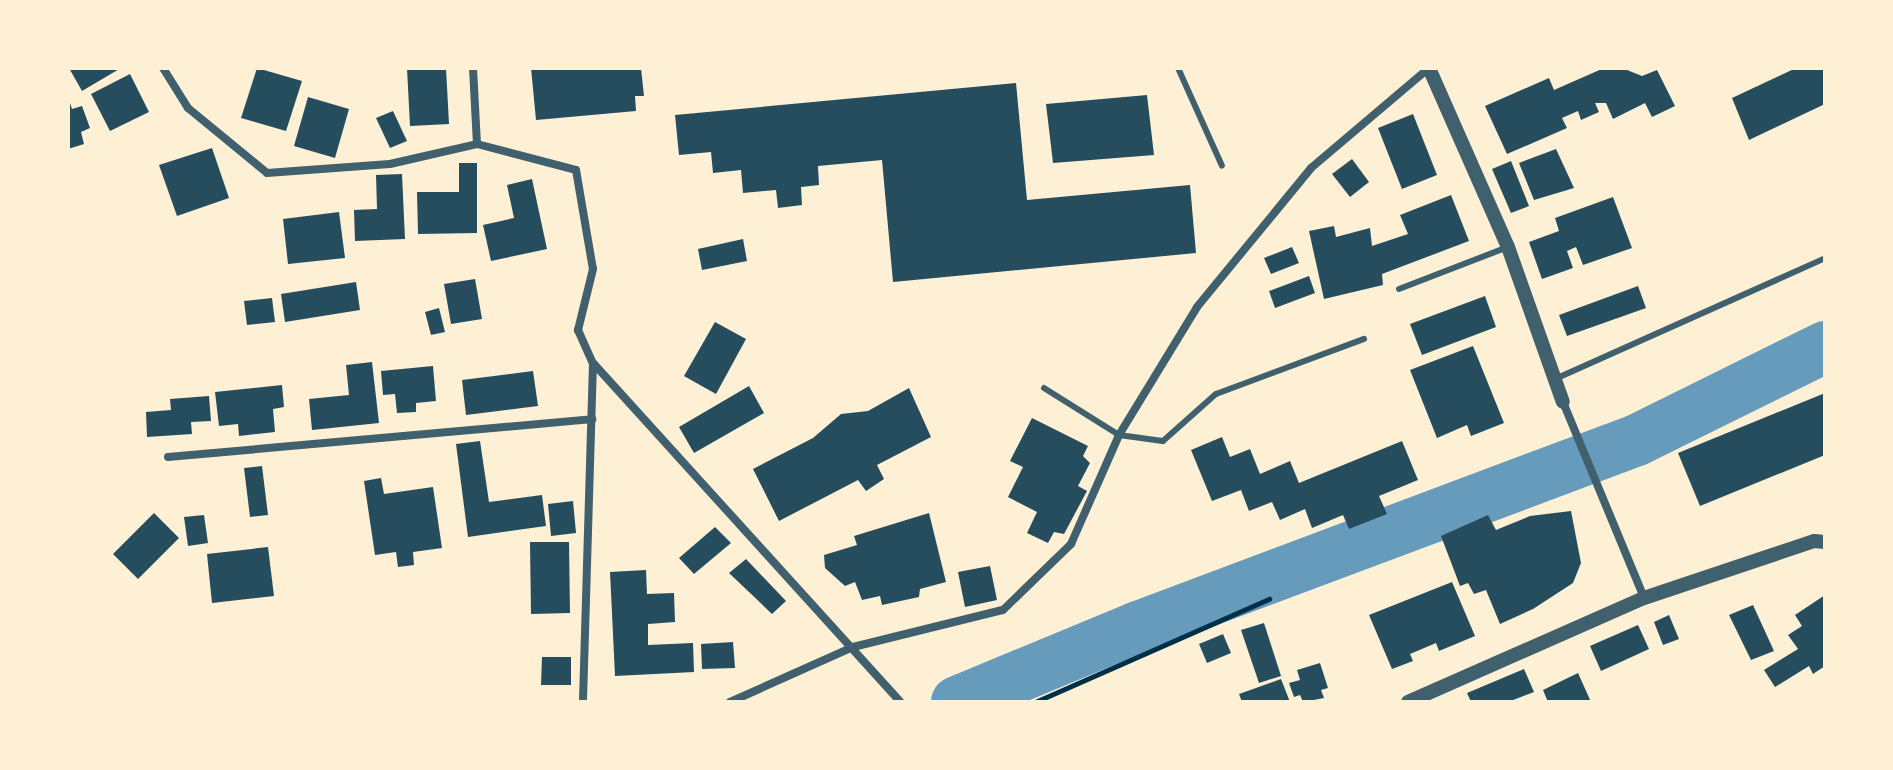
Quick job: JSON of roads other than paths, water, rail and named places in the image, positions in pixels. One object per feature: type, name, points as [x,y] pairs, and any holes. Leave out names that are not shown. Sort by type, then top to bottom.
[{"type":"street","points":[[163,68],[188,108],[267,173],[390,164],[477,144],[576,170],[593,269],[578,330],[593,363],[900,702]]},
{"type":"street","points":[[473,68],[477,144]]},
{"type":"street","points":[[730,702],[853,647],[1003,610],[1071,544],[1119,435],[1197,307],[1311,168],[1429,68],[1508,247],[1563,402],[1644,598]]},
{"type":"street","points":[[583,702],[593,363]]},
{"type":"street","points":[[168,457],[592,419]]},
{"type":"street","points":[[1408,702],[1644,598],[1821,540]]},
{"type":"lane","points":[[1178,68],[1222,166]]},
{"type":"lane","points":[[1399,289],[1508,247]]},
{"type":"lane","points":[[1555,379],[1825,258]]},
{"type":"lane","points":[[1044,388],[1119,435],[1163,441],[1216,394],[1364,339]]},
{"type":"waterway","points":[[957,702],[1138,627],[1637,440],[1825,347]]}]
